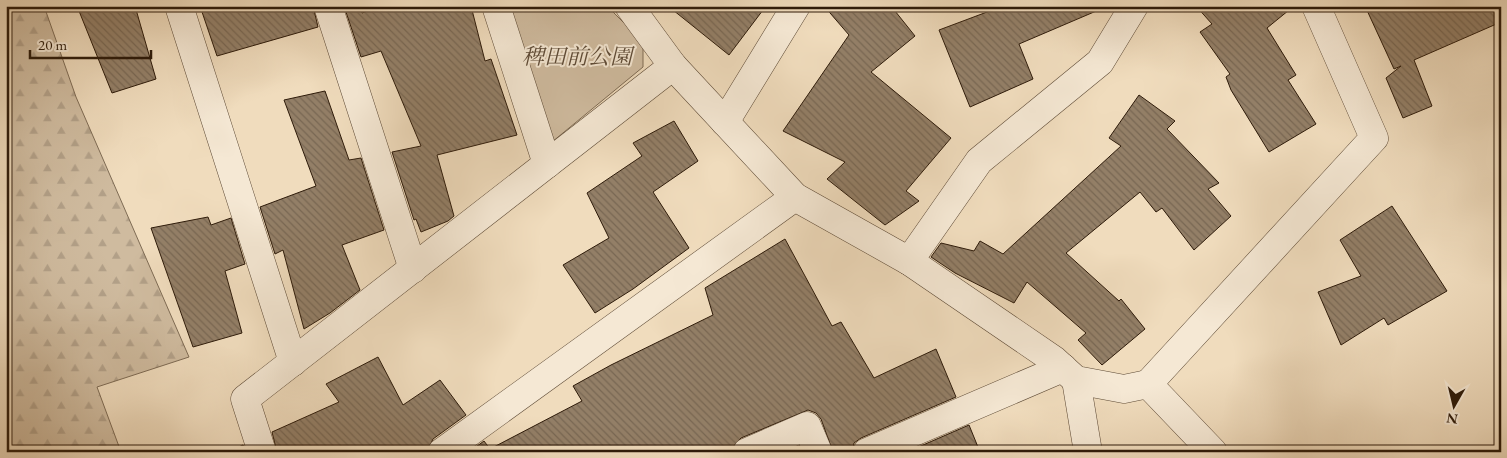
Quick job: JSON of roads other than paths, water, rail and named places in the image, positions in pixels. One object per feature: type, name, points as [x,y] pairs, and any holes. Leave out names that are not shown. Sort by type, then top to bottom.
[{"type":"street","points":[[179,6],[293,362]]},
{"type":"street","points":[[328,6],[412,269]]},
{"type":"street","points":[[496,6],[547,164]]},
{"type":"street","points":[[629,6],[673,66],[795,197],[909,262],[1069,374],[1124,389],[1148,384],[1374,138],[1316,6]]},
{"type":"street","points":[[726,122],[796,6]]},
{"type":"street","points":[[909,262],[979,162],[1100,62],[1131,8]]},
{"type":"street","points":[[262,452],[245,400],[673,66]]},
{"type":"street","points":[[442,452],[795,197]]},
{"type":"street","points":[[867,452],[1069,374]]},
{"type":"street","points":[[1069,374],[1088,452]]},
{"type":"street","points":[[1148,384],[1213,452]]},
{"type":"street","points":[[747,452],[807,426],[818,452]]},
{"type":"park label","name":"稗田前公園","points":[[577,56]]}]
